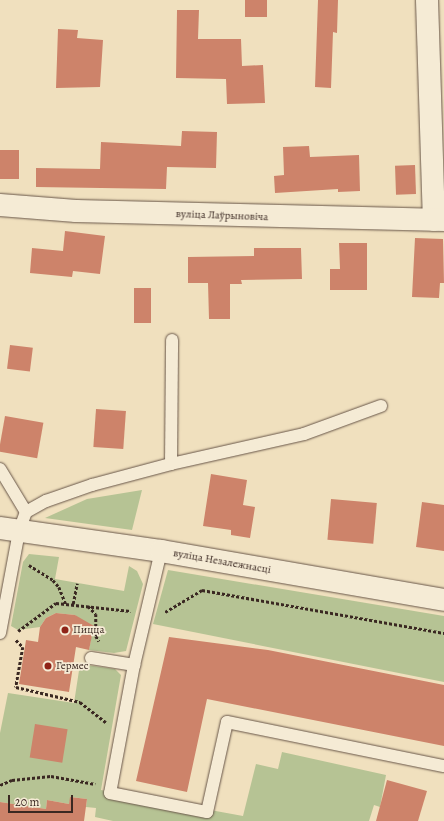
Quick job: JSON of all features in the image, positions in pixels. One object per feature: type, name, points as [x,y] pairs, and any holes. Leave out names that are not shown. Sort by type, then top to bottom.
[{"type":"main road","points":[[427,0],[439,220]]},
{"type":"main road","name":"вуліца Лаўрыновіча","points":[[0,206],[84,212],[439,220]]},
{"type":"main road","name":"вуліца Незалежнасці","points":[[15,524],[444,600]]},
{"type":"lane","points":[[171,464],[172,340]]},
{"type":"lane","points":[[15,524],[46,501],[72,492],[171,464],[304,434],[380,406]]},
{"type":"lane","points":[[0,469],[15,524],[0,633]]},
{"type":"lane","points":[[161,551],[134,665],[110,793],[207,812],[227,722],[444,766]]},
{"type":"lane","points":[[91,658],[134,665]]},
{"type":"path","points":[[23,562],[53,580],[59,587],[66,604]]},
{"type":"path","points":[[73,604],[77,583]]},
{"type":"path","points":[[121,735],[80,702],[16,687],[22,647],[16,640],[18,630],[56,603],[161,615],[202,590],[444,634]]},
{"type":"path","points":[[88,606],[96,614],[96,636],[112,661]]},
{"type":"path","points":[[0,785],[12,780],[51,776],[111,788]]},
{"type":"green space","points":[[142,490],[132,530],[45,518],[87,499]]},
{"type":"green space","points":[[29,554],[59,557],[55,579],[124,591],[129,566],[137,571],[143,584],[126,651],[114,653],[89,650],[92,634],[75,615],[56,613],[46,618],[40,627],[18,630],[11,626],[23,562]]},
{"type":"green space","points":[[168,570],[444,616],[444,682],[153,624]]},
{"type":"green space","points":[[80,664],[115,669],[121,675],[101,790],[243,816],[256,764],[278,769],[282,752],[386,775],[380,807],[374,805],[369,821],[113,821],[95,817],[96,808],[86,807],[87,799],[71,797],[69,804],[47,800],[46,809],[0,802],[0,733],[8,693],[74,703]]},
{"type":"building","points":[[245,0],[267,0],[267,17],[245,17]]},
{"type":"building","points":[[318,0],[338,0],[337,33],[333,32],[331,88],[315,87]]},
{"type":"building","points":[[177,10],[199,10],[198,39],[241,39],[242,66],[263,65],[265,103],[227,104],[226,79],[176,78]]},
{"type":"building","points":[[58,29],[78,30],[77,38],[103,40],[100,87],[56,88]]},
{"type":"building","points":[[182,131],[217,132],[216,168],[167,167],[166,189],[36,187],[36,168],[100,169],[101,142],[181,146]]},
{"type":"building","points":[[309,146],[310,157],[359,155],[360,191],[338,192],[338,189],[275,193],[274,176],[284,175],[283,147]]},
{"type":"building","points":[[0,150],[19,150],[19,179],[0,179]]},
{"type":"building","points":[[415,165],[416,194],[396,195],[395,166]]},
{"type":"building","points":[[65,231],[105,236],[100,274],[73,271],[72,277],[30,273],[32,248],[63,251]]},
{"type":"building","points":[[415,238],[443,239],[444,283],[440,283],[439,298],[412,297]]},
{"type":"building","points":[[339,243],[367,243],[367,290],[330,290],[330,269],[340,269]]},
{"type":"building","points":[[254,248],[301,248],[302,279],[241,280],[242,284],[230,284],[230,319],[209,319],[208,283],[188,283],[188,257],[254,256]]},
{"type":"building","points":[[134,288],[151,288],[151,323],[134,323]]},
{"type":"building","points":[[10,345],[33,348],[30,372],[7,369]]},
{"type":"building","points":[[96,409],[126,411],[123,449],[93,447]]},
{"type":"building","points":[[5,416],[43,423],[37,458],[0,452]]},
{"type":"building","points":[[211,474],[247,480],[243,505],[255,507],[250,538],[231,535],[231,530],[203,526]]},
{"type":"building","points":[[331,499],[377,503],[373,544],[327,540]]},
{"type":"building","points":[[422,502],[444,505],[444,551],[416,547]]},
{"type":"building","name":"Гермес","points":[[56,613],[75,615],[94,626],[89,650],[76,647],[69,692],[19,684],[26,640],[38,642],[40,627],[46,618]]},
{"type":"building","points":[[169,637],[268,650],[444,685],[444,746],[207,699],[187,792],[136,781]]},
{"type":"building","points":[[35,724],[68,729],[62,763],[30,758]]},
{"type":"building","points":[[387,780],[427,791],[418,821],[376,821]]},
{"type":"building","points":[[70,797],[87,799],[84,821],[0,821],[0,802],[46,809],[47,800],[69,804]]},
{"type":"place","name":"Пицца","points":[[65,630]]},
{"type":"place","name":"Гермес","points":[[48,666]]}]
